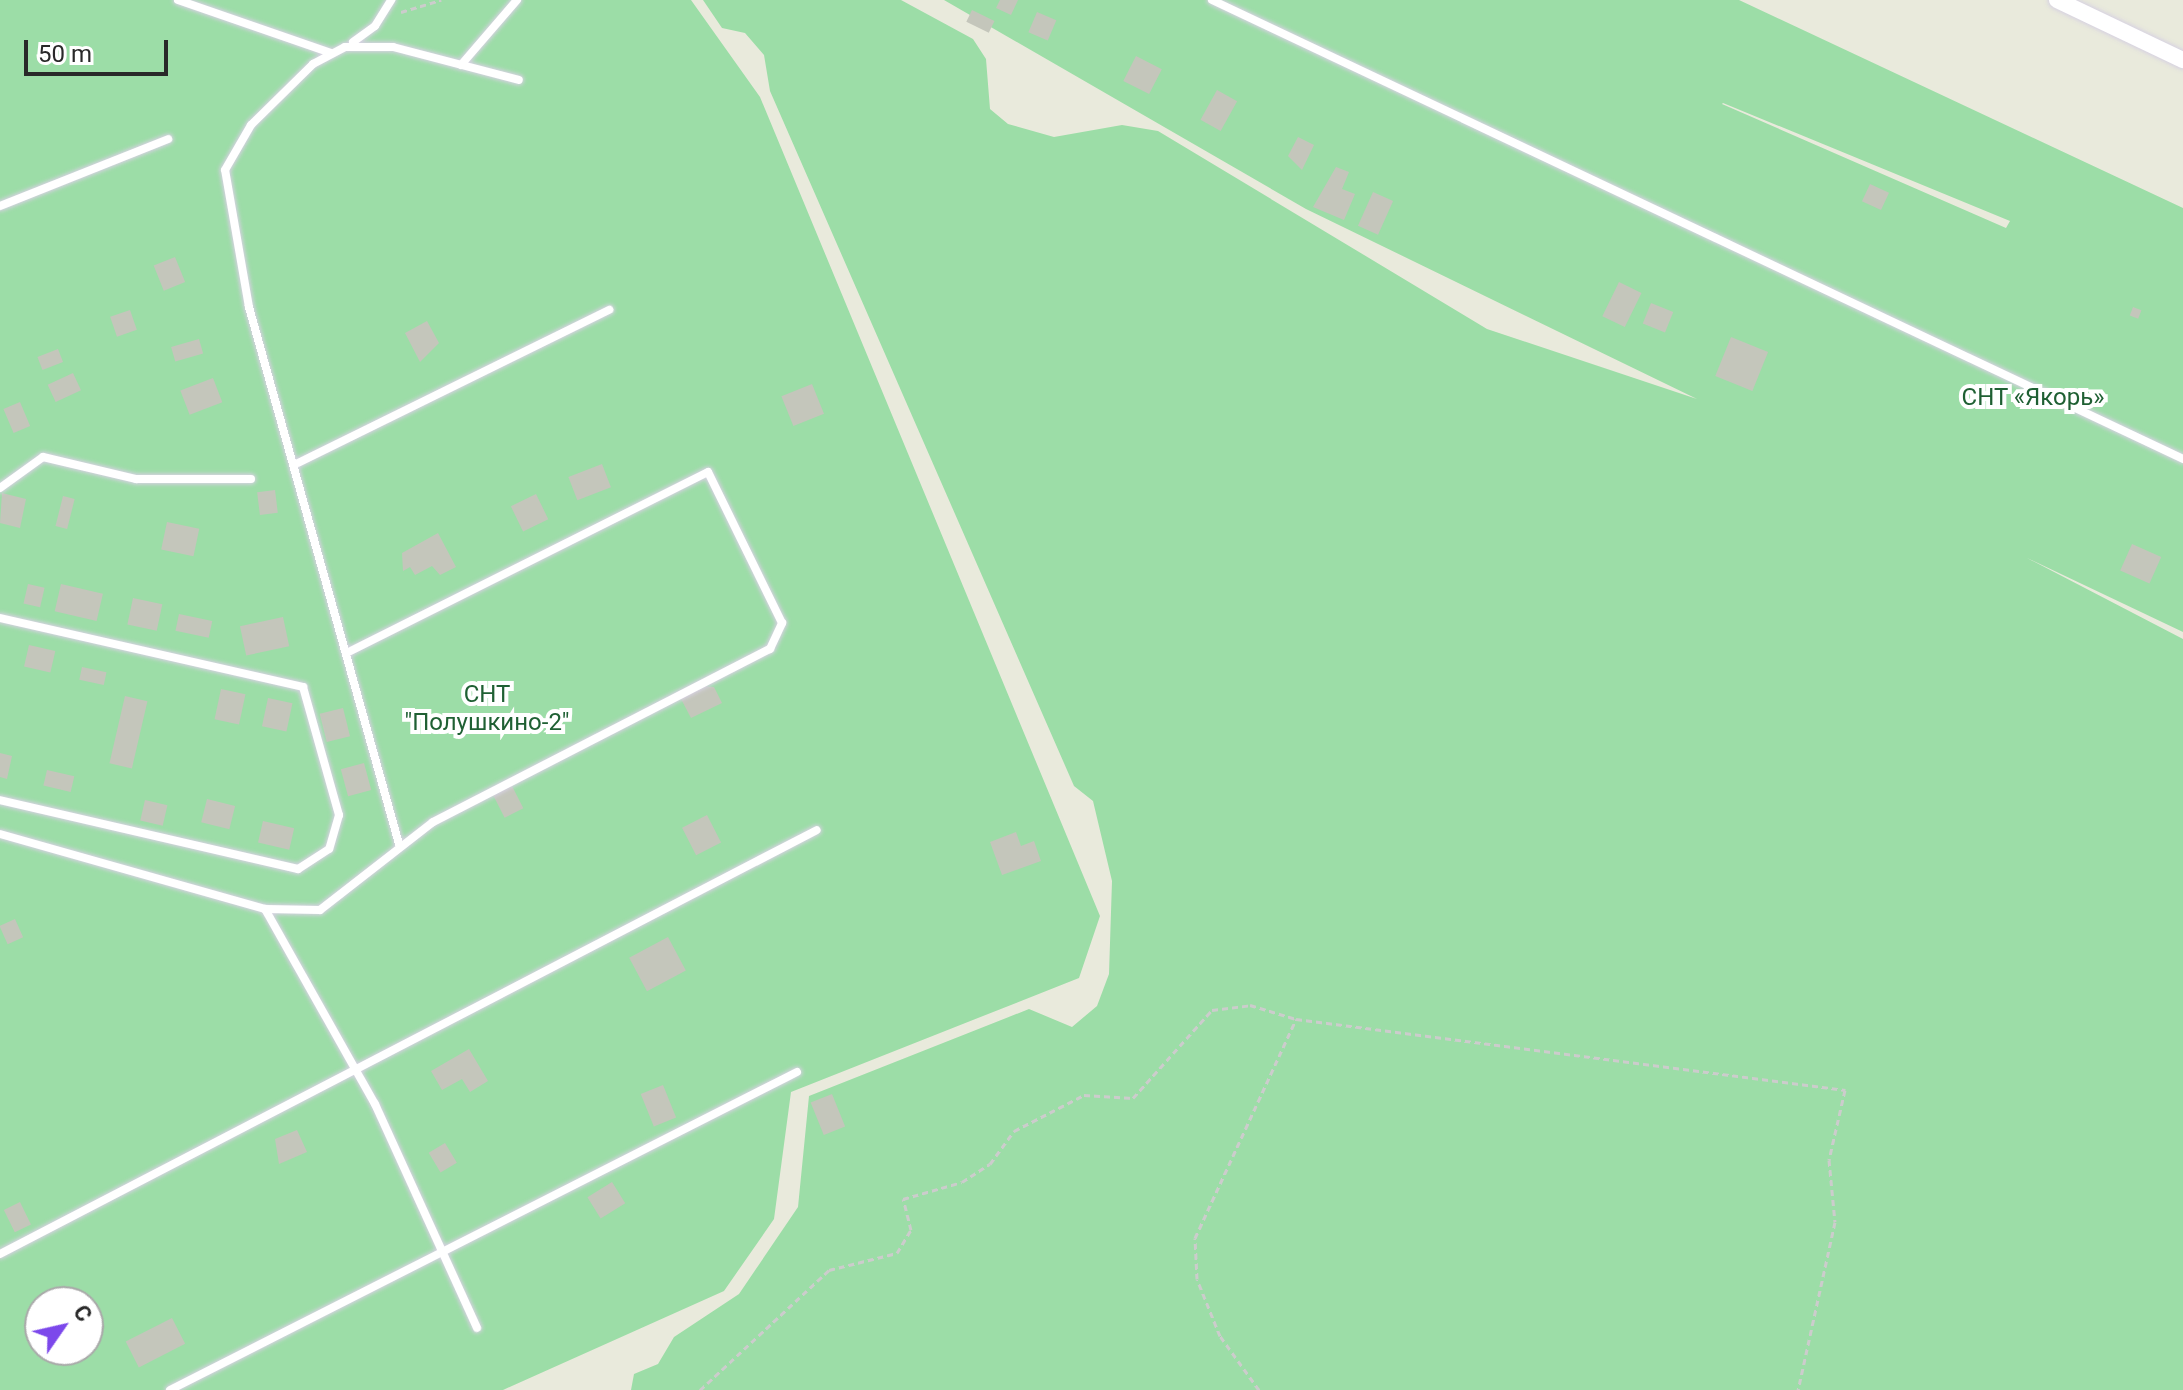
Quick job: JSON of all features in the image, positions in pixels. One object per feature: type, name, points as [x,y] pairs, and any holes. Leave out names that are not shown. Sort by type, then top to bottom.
[{"type":"street","points":[[2057,0],[2183,60]]},
{"type":"lane","points":[[178,0],[332,53]]},
{"type":"lane","points":[[391,0],[382,18],[345,47],[332,53],[241,135],[225,170],[249,307],[298,463],[399,844]]},
{"type":"lane","points":[[461,65],[517,0]]},
{"type":"lane","points":[[1212,0],[2183,459]]},
{"type":"lane","points":[[345,47],[376,44],[519,80]]},
{"type":"lane","points":[[0,206],[168,139]]},
{"type":"lane","points":[[298,463],[609,310]]},
{"type":"lane","points":[[0,488],[43,457],[136,479],[251,479]]},
{"type":"lane","points":[[0,834],[265,909],[305,914],[328,906],[399,844],[551,757],[770,649],[782,623],[708,472],[348,652]]},
{"type":"lane","points":[[0,618],[303,687],[339,815],[329,849],[298,869],[0,800]]},
{"type":"lane","points":[[0,1254],[817,830]]},
{"type":"lane","points":[[265,909],[355,1071],[477,1328]]},
{"type":"lane","points":[[170,1390],[443,1255],[797,1072]]},
{"type":"path","points":[[382,18],[441,0]]},
{"type":"path","points":[[700,1390],[829,1270],[897,1253],[911,1230],[903,1199],[962,1182],[990,1164],[1014,1131],[1084,1095],[1133,1098],[1212,1010],[1250,1005],[1296,1019],[1845,1090],[1829,1160],[1835,1222],[1798,1390]]},
{"type":"path","points":[[1259,1390],[1220,1336],[1197,1279],[1195,1238],[1296,1019]]},
{"type":"green space","name":"СНТ \"Полушкино-2\"","points":[[0,0],[691,0],[760,97],[1100,916],[1079,978],[791,1092],[774,1219],[724,1291],[503,1390],[0,1390]]},
{"type":"green space","name":"СНТ «Якорь»","points":[[703,0],[901,0],[973,39],[986,59],[990,109],[1008,124],[1054,137],[1122,125],[1158,131],[1487,329],[1697,399],[1306,209],[944,0],[1739,0],[2183,208],[2183,632],[2027,558],[2183,639],[2183,1390],[631,1390],[634,1374],[658,1364],[674,1337],[739,1294],[798,1207],[809,1096],[1029,1009],[1072,1027],[1097,1006],[1109,974],[1112,881],[1093,801],[1074,786],[770,91],[764,55],[745,33],[722,28]],"holes":[[[1723,103],[2010,221],[2006,228]]]},
{"type":"building","points":[[1000,0],[1018,0],[1011,15],[996,8]]},
{"type":"building","points":[[972,10],[994,21],[989,33],[966,22]]},
{"type":"building","points":[[1037,12],[1056,20],[1048,40],[1028,32]]},
{"type":"building","points":[[1136,56],[1162,69],[1149,94],[1123,81]]},
{"type":"building","points":[[1217,90],[1237,101],[1221,131],[1201,120]]},
{"type":"building","points":[[1298,137],[1314,145],[1302,170],[1288,156]]},
{"type":"building","points":[[1336,167],[1349,172],[1342,189],[1355,194],[1344,220],[1313,207]]},
{"type":"building","points":[[1870,184],[1889,193],[1881,210],[1862,201]]},
{"type":"building","points":[[1373,192],[1393,201],[1378,235],[1358,226]]},
{"type":"building","points":[[175,257],[185,282],[164,291],[154,266]]},
{"type":"building","points":[[1619,282],[1641,293],[1625,327],[1602,316]]},
{"type":"building","points":[[1651,303],[1673,312],[1665,332],[1643,323]]},
{"type":"building","points":[[2133,307],[2141,310],[2138,319],[2130,315]]},
{"type":"building","points":[[130,310],[137,330],[117,337],[110,317]]},
{"type":"building","points":[[427,321],[439,343],[420,362],[405,333]]},
{"type":"building","points":[[1731,337],[1768,352],[1752,391],[1715,376]]},
{"type":"building","points":[[199,339],[203,353],[175,361],[171,347]]},
{"type":"building","points":[[58,349],[63,362],[42,370],[37,357]]},
{"type":"building","points":[[73,373],[81,390],[56,402],[48,385]]},
{"type":"building","points":[[213,378],[222,402],[190,415],[180,391]]},
{"type":"building","points":[[812,384],[824,414],[793,426],[781,396]]},
{"type":"building","points":[[20,402],[30,426],[14,433],[3,409]]},
{"type":"building","points":[[602,464],[611,487],[577,500],[568,477]]},
{"type":"building","points":[[275,490],[278,513],[260,515],[257,492]]},
{"type":"building","points":[[2,493],[26,499],[20,528],[0,523]]},
{"type":"building","points":[[536,494],[548,519],[523,531],[511,506]]},
{"type":"building","points":[[63,496],[75,499],[67,529],[56,526]]},
{"type":"building","points":[[167,522],[199,529],[193,556],[161,549]]},
{"type":"building","points":[[438,533],[456,567],[440,575],[432,566],[415,575],[410,567],[403,571],[402,553]]},
{"type":"building","points":[[2132,544],[2161,557],[2149,584],[2120,570]]},
{"type":"building","points":[[28,584],[45,588],[40,607],[24,603]]},
{"type":"building","points":[[61,584],[103,594],[97,621],[55,611]]},
{"type":"building","points":[[133,598],[162,604],[157,631],[127,624]]},
{"type":"building","points":[[179,614],[212,621],[209,638],[175,631]]},
{"type":"building","points":[[283,617],[289,646],[246,655],[240,626]]},
{"type":"building","points":[[29,645],[55,651],[50,673],[24,666]]},
{"type":"building","points":[[82,667],[106,672],[104,685],[79,680]]},
{"type":"building","points":[[702,686],[714,687],[722,703],[691,718],[680,697]]},
{"type":"building","points":[[221,689],[245,694],[239,725],[215,719]]},
{"type":"building","points":[[125,696],[147,701],[132,768],[109,763]]},
{"type":"building","points":[[268,698],[292,703],[286,732],[262,726]]},
{"type":"building","points":[[343,708],[350,736],[327,742],[320,714]]},
{"type":"building","points":[[0,753],[12,756],[7,779],[0,777]]},
{"type":"building","points":[[364,763],[371,790],[348,796],[341,769]]},
{"type":"building","points":[[47,770],[74,776],[71,792],[43,786]]},
{"type":"building","points":[[512,786],[523,808],[505,818],[493,796]]},
{"type":"building","points":[[207,799],[235,806],[229,829],[201,822]]},
{"type":"building","points":[[145,800],[167,805],[163,826],[140,820]]},
{"type":"building","points":[[707,815],[721,843],[696,855],[682,828]]},
{"type":"building","points":[[263,821],[294,828],[289,850],[258,842]]},
{"type":"building","points":[[1016,832],[1021,846],[1034,841],[1041,861],[1002,875],[990,842]]},
{"type":"building","points":[[15,919],[23,937],[8,944],[0,926]]},
{"type":"building","points":[[668,937],[686,971],[647,991],[629,958]]},
{"type":"building","points":[[469,1049],[488,1081],[470,1092],[462,1079],[442,1090],[431,1071]]},
{"type":"building","points":[[663,1085],[676,1117],[654,1126],[641,1094]]},
{"type":"building","points":[[832,1094],[845,1126],[824,1135],[811,1103]]},
{"type":"building","points":[[297,1130],[307,1152],[279,1164],[275,1139]]},
{"type":"building","points":[[445,1143],[457,1163],[441,1173],[429,1153]]},
{"type":"building","points":[[612,1182],[625,1203],[601,1219],[587,1197]]},
{"type":"building","points":[[20,1202],[31,1224],[15,1232],[4,1210]]},
{"type":"building","points":[[172,1318],[185,1344],[139,1367],[126,1342]]}]
